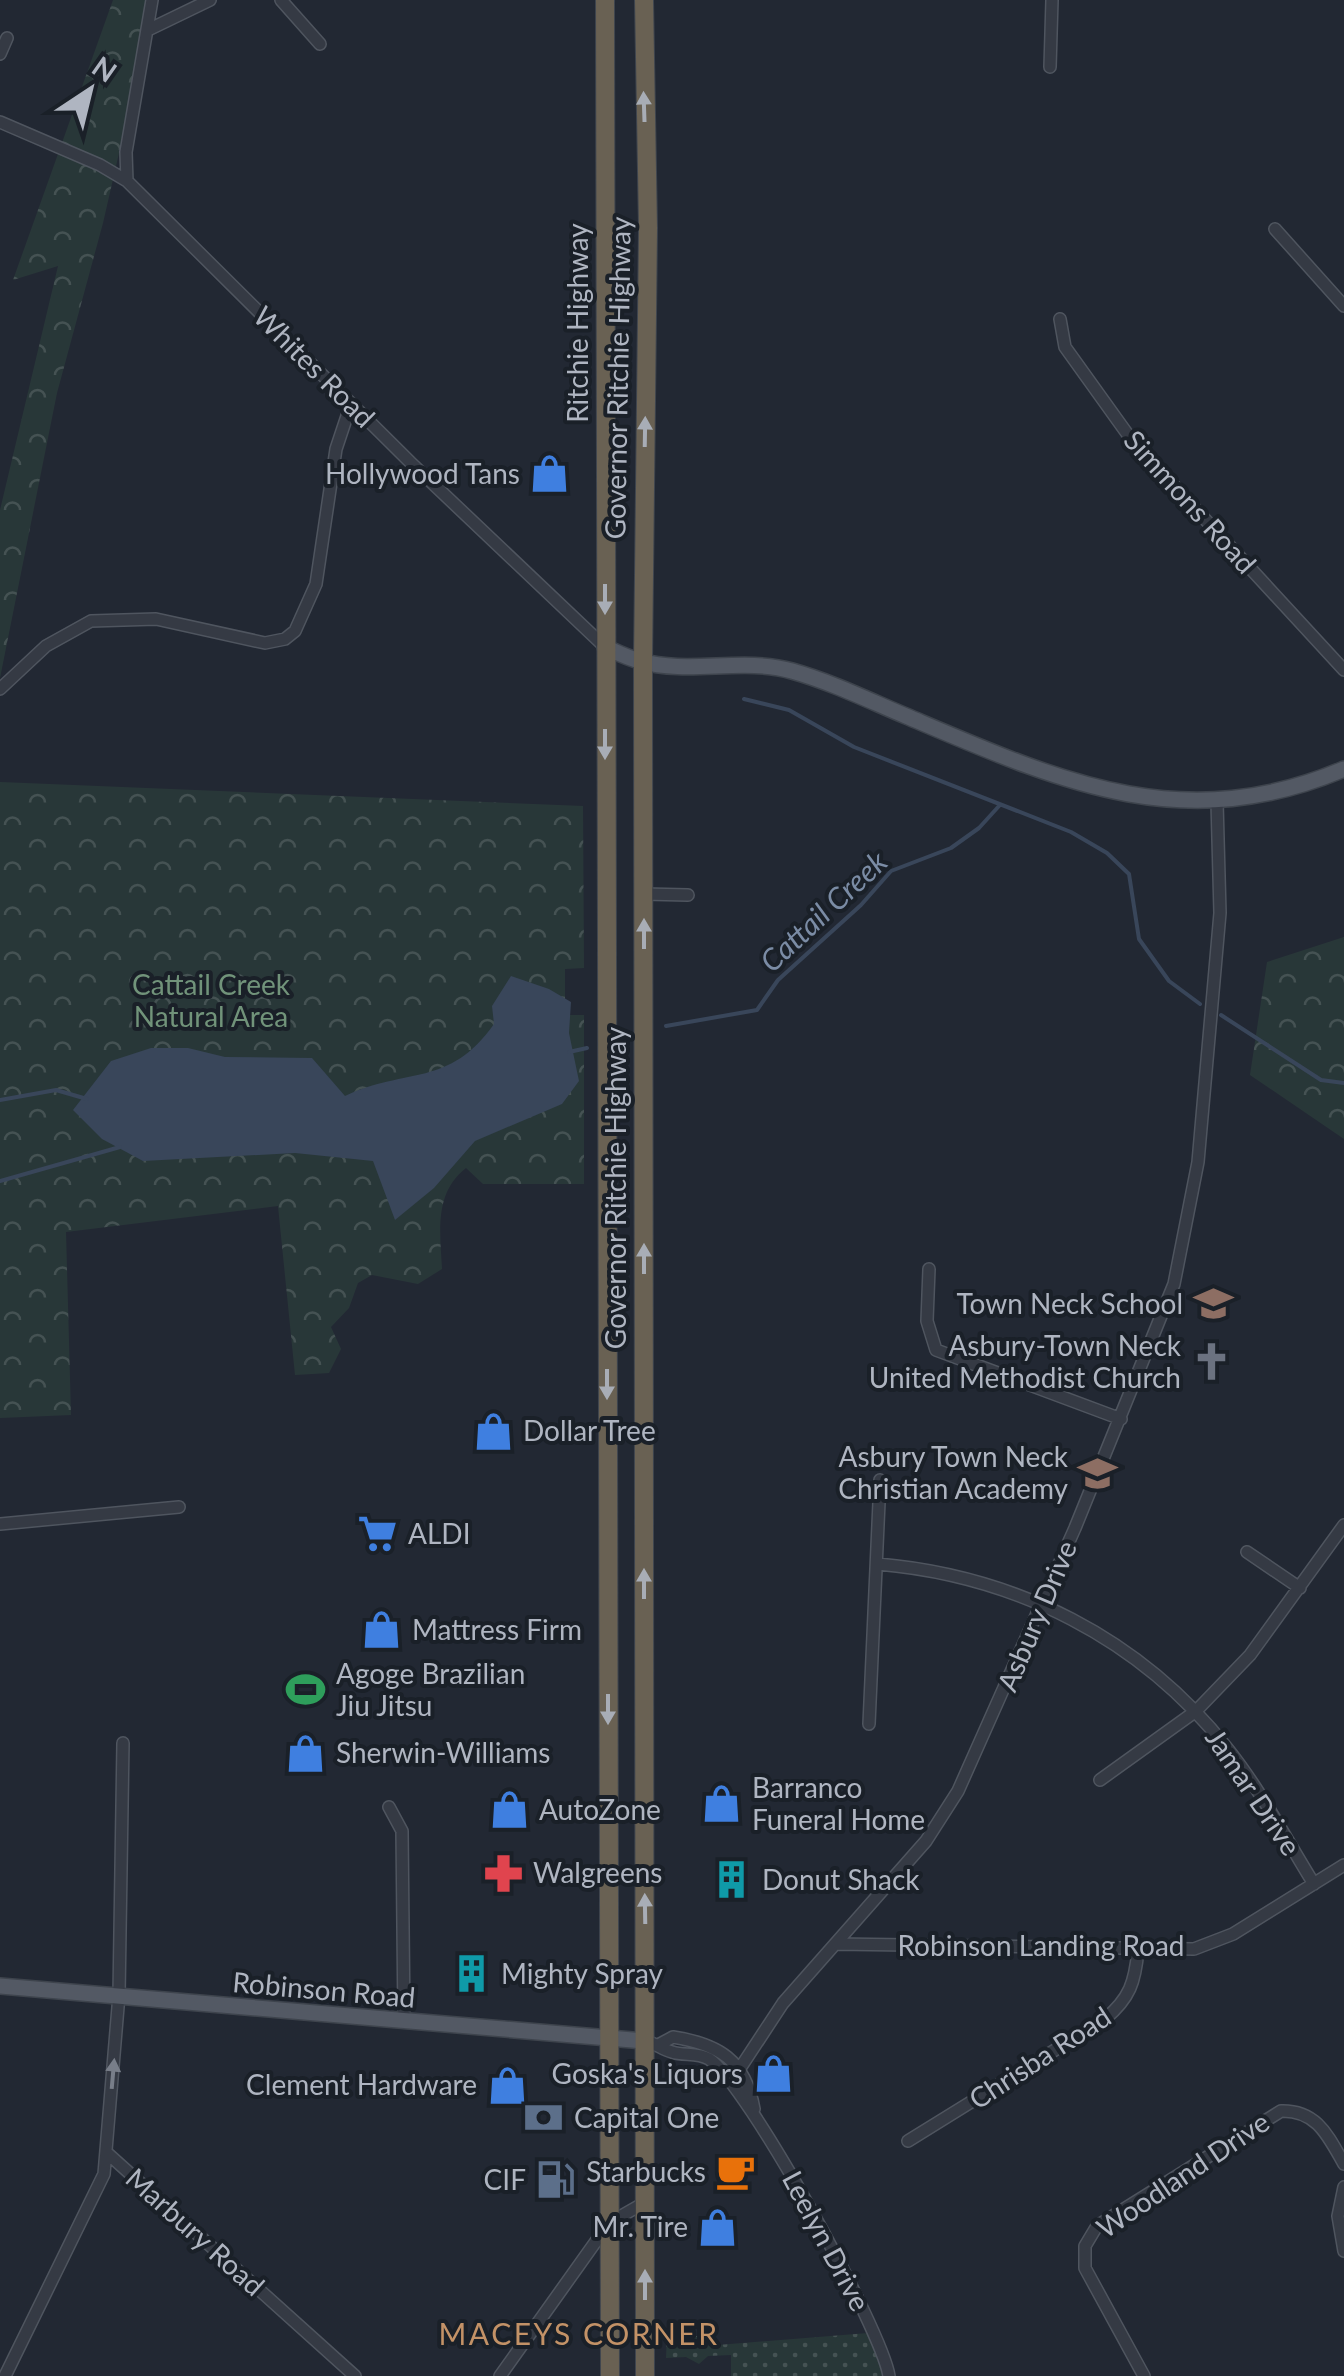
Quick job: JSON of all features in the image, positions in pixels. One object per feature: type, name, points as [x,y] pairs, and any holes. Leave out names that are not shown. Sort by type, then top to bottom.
[{"type":"highway","name":"Ritchie Highway","points":[[605,0],[605,647]]},
{"type":"highway","name":"Governor Ritchie Highway","points":[[644,0],[648,228],[643,662],[652,2042],[644,2203],[645,2376]]},
{"type":"highway","name":"Governor Ritchie Highway","points":[[605,647],[610,2376]]},
{"type":"main road","points":[[605,647],[643,662],[784,668],[1080,784],[1136,796],[1217,802],[1300,788],[1344,769]]},
{"type":"main road","name":"Robinson Road","points":[[0,1986],[652,2042]]},
{"type":"street","points":[[128,181],[126,152],[152,0]]},
{"type":"street","points":[[148,22],[210,0]]},
{"type":"street","points":[[281,0],[320,44]]},
{"type":"street","points":[[1050,67],[1052,0]]},
{"type":"street","points":[[0,54],[7,38]]},
{"type":"street","name":"Whites Road","points":[[0,122],[100,164],[128,181],[351,404],[605,647]]},
{"type":"street","points":[[1275,229],[1344,306]]},
{"type":"street","name":"Simmons Road","points":[[1060,320],[1065,348],[1131,439],[1344,670]]},
{"type":"street","points":[[0,688],[46,646],[91,621],[156,619],[265,643],[285,639],[296,631],[316,584],[336,449],[351,404]]},
{"type":"street","name":"Asbury Drive","points":[[730,2082],[783,2003],[926,1840],[958,1791],[1121,1419],[1174,1284],[1198,1162],[1220,913],[1217,802]]},
{"type":"street","points":[[644,894],[688,895]]},
{"type":"street","points":[[928,1269],[927,1321],[936,1350],[1121,1419]]},
{"type":"street","points":[[869,1724],[880,1480]]},
{"type":"street","points":[[0,1524],[179,1507]]},
{"type":"street","points":[[1100,1780],[1196,1710],[1250,1655],[1344,1525]]},
{"type":"street","points":[[1247,1552],[1300,1588]]},
{"type":"street","name":"Jamar Drive","points":[[878,1564],[938,1569],[986,1582],[1118,1643],[1196,1710],[1230,1752],[1314,1884]]},
{"type":"street","name":"Marbury Road","points":[[123,1742],[119,1996],[106,2152],[355,2376]]},
{"type":"street","points":[[390,1807],[402,1831],[404,2022]]},
{"type":"street","name":"Robinson Landing Road","points":[[835,1944],[1194,1949],[1233,1934],[1344,1865]]},
{"type":"street","name":"Chrisba Road","points":[[908,2141],[1106,2019],[1125,2002],[1135,1983],[1138,1950]]},
{"type":"street","points":[[652,2042],[673,2037],[703,2042],[716,2046],[740,2066]]},
{"type":"street","name":"Leelyn Drive","points":[[652,2042],[670,2052],[708,2058],[754,2109]]},
{"type":"street","name":"Leelyn Drive","points":[[740,2066],[754,2109],[876,2334],[889,2376]]},
{"type":"street","name":"Woodland Drive","points":[[1144,2376],[1085,2268],[1084,2246],[1097,2226],[1281,2111],[1300,2111],[1318,2122],[1344,2164]]},
{"type":"street","points":[[5,2376],[96,2195],[104,2174],[106,2152]]},
{"type":"street","points":[[1344,2187],[1338,2216],[1344,2251]]},
{"type":"street","points":[[500,2376],[609,2223],[644,2203]]},
{"type":"green space","points":[[113,0],[154,0],[103,223],[57,393],[0,678],[0,510],[58,266],[13,280]]},
{"type":"green space","name":"Cattail Creek Natural Area","points":[[0,782],[583,806],[584,968],[565,969],[565,1015],[584,1015],[584,1184],[483,1184],[466,1168],[448,1189],[444,1201],[440,1227],[442,1269],[418,1284],[372,1275],[358,1283],[349,1308],[331,1327],[341,1349],[329,1373],[295,1375],[278,1206],[66,1232],[71,1415],[0,1418]]},
{"type":"green space","points":[[1344,937],[1344,1139],[1250,1075],[1267,962]]},
{"type":"green space","points":[[868,2333],[881,2351],[882,2376],[731,2376],[731,2355],[708,2356],[699,2364],[686,2357],[666,2358],[667,2336],[704,2336],[705,2346]]},
{"type":"water","points":[[511,976],[549,989],[571,1002],[569,1033],[579,1081],[562,1104],[475,1141],[434,1188],[395,1220],[373,1161],[295,1153],[143,1161],[102,1139],[73,1110],[111,1061],[151,1048],[188,1048],[225,1057],[312,1058],[345,1096],[426,1073],[460,1058],[477,1044],[494,1024],[492,1006]]},
{"type":"waterway","name":"Cattail Creek","points":[[744,699],[789,710],[854,747],[1071,832],[1107,853],[1129,874],[1139,939],[1169,981],[1200,1004]]},
{"type":"waterway","name":"Cattail Creek","points":[[666,1026],[757,1010],[778,980],[861,905],[891,871],[951,848],[979,828],[999,806]]},
{"type":"waterway","name":"Cattail Creek","points":[[1221,1015],[1321,1080],[1344,1083]]},
{"type":"waterway","name":"Cattail Creek","points":[[569,1052],[587,1048]]},
{"type":"waterway","name":"Cattail Creek","points":[[0,1100],[56,1090],[87,1099]]},
{"type":"waterway","name":"Cattail Creek","points":[[0,1181],[120,1147]]},
{"type":"place","name":"Hollywood Tans","points":[[550,474]]},
{"type":"place","name":"Town Neck School","points":[[1213,1304]]},
{"type":"place","name":"Asbury-Town Neck United Methodist Church","points":[[1211,1362]]},
{"type":"place","name":"Dollar Tree","points":[[493,1431]]},
{"type":"place","name":"Asbury Town Neck Christian Academy","points":[[1098,1473]]},
{"type":"place","name":"ALDI","points":[[378,1534]]},
{"type":"place","name":"Mattress Firm","points":[[382,1630]]},
{"type":"place","name":"Agoge Brazilian Jiu Jitsu","points":[[306,1690]]},
{"type":"place","name":"Sherwin-Williams","points":[[306,1753]]},
{"type":"place","name":"Barranco Funeral Home","points":[[722,1804]]},
{"type":"place","name":"AutoZone","points":[[509,1810]]},
{"type":"place","name":"Walgreens","points":[[503,1873]]},
{"type":"place","name":"Donut Shack","points":[[732,1880]]},
{"type":"place","name":"Mighty Spray","points":[[471,1974]]},
{"type":"place","name":"Goska's Liquors","points":[[773,2074]]},
{"type":"place","name":"Clement Hardware","points":[[507,2085]]},
{"type":"place","name":"Capital One","points":[[544,2118]]},
{"type":"place","name":"Starbucks","points":[[736,2172]]},
{"type":"place","name":"CIF","points":[[556,2180]]},
{"type":"place","name":"Mr. Tire","points":[[718,2227]]},
{"type":"district","name":"MACEYS CORNER","points":[[579,2335]]}]
